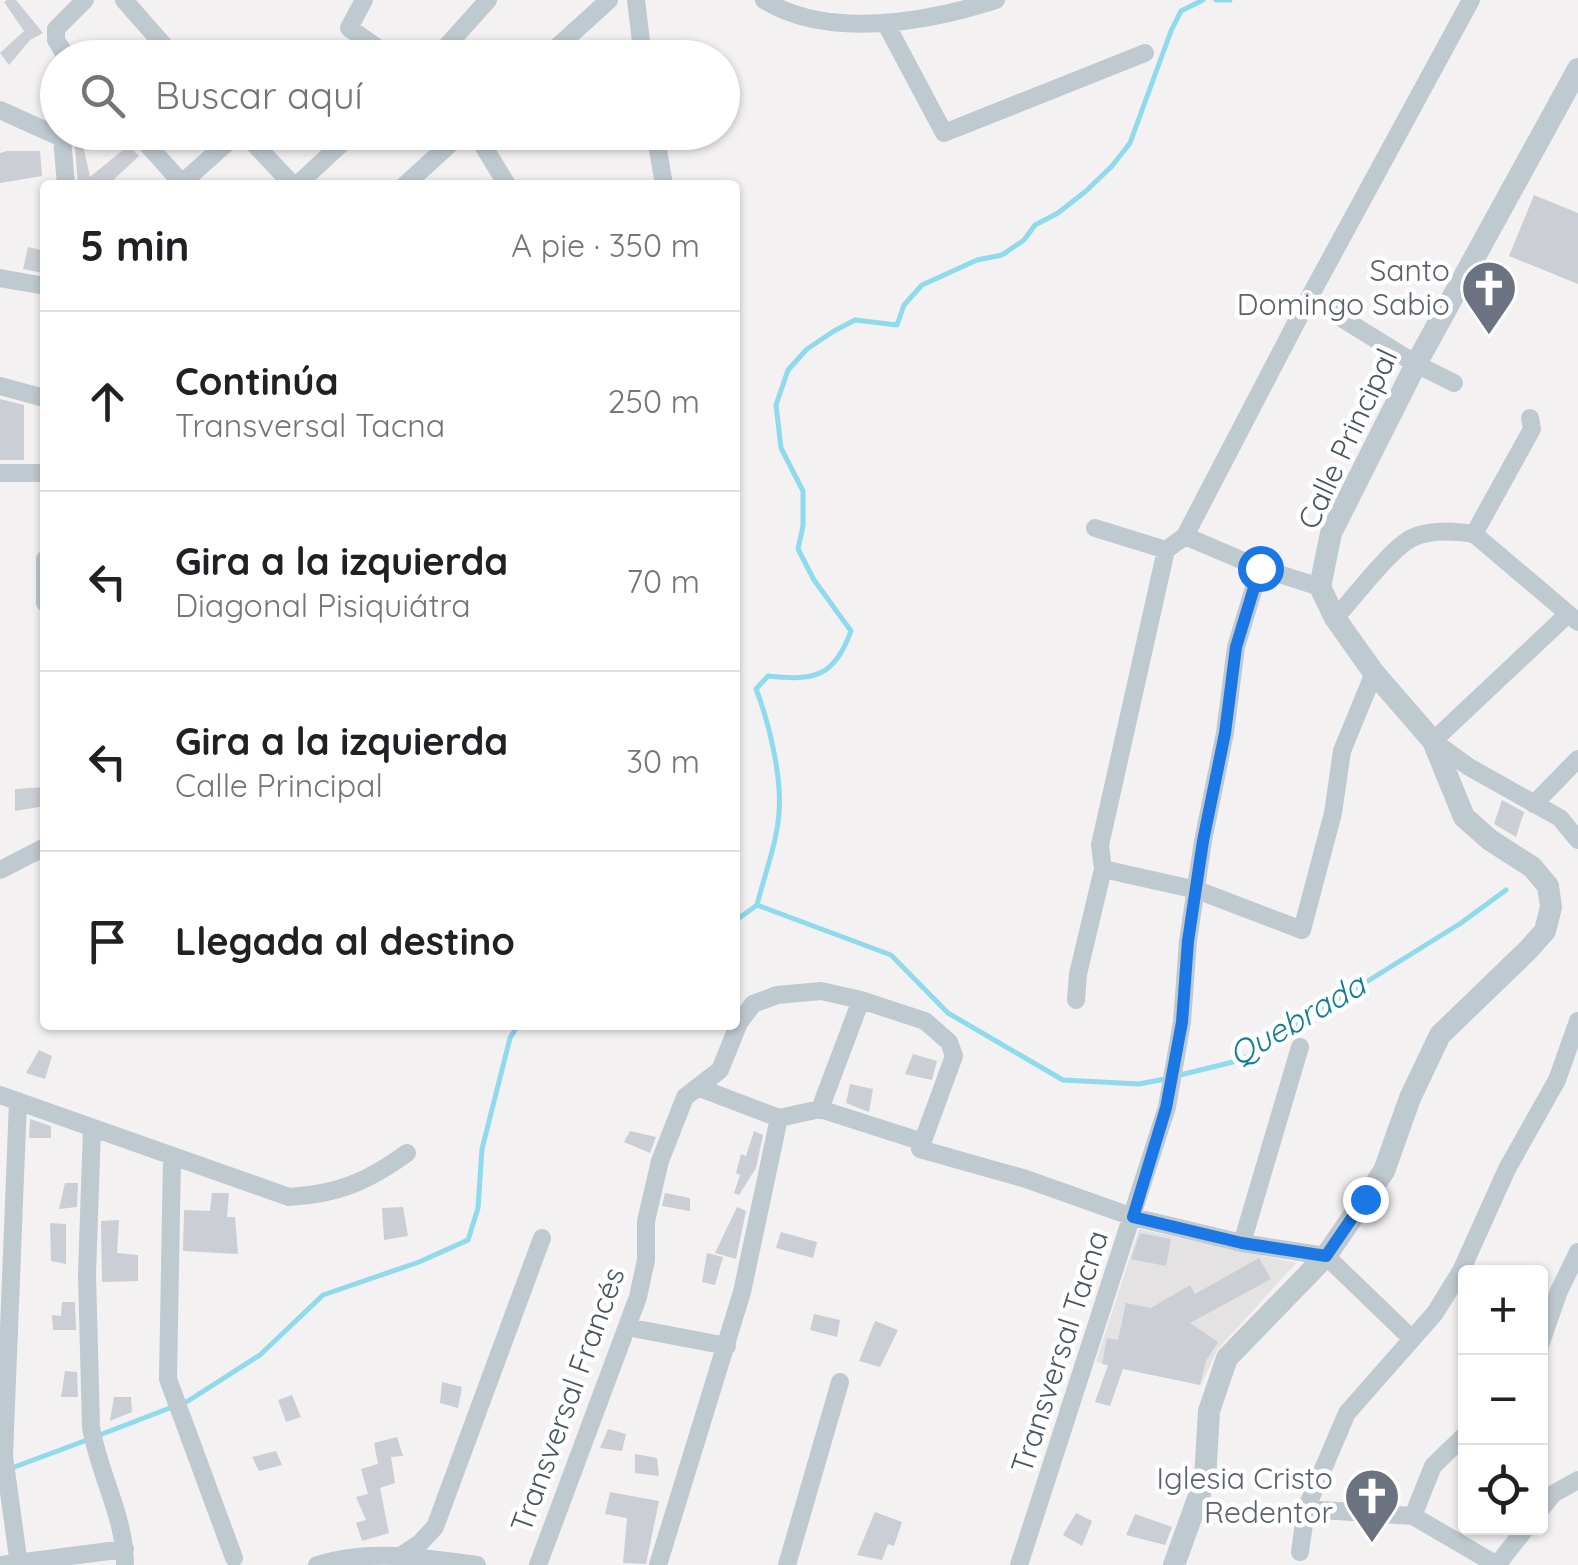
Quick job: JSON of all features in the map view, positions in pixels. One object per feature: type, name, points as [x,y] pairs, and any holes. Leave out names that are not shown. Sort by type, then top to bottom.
[{"type":"street","points":[[56,40],[56,28],[85,0]]},
{"type":"street","points":[[364,0],[349,28],[366,40]]},
{"type":"street","points":[[452,40],[488,0]]},
{"type":"street","points":[[565,40],[609,0]]},
{"type":"street","points":[[636,0],[641,40]]},
{"type":"street","points":[[764,0],[801,18],[886,24],[960,12],[996,0]]},
{"type":"street","points":[[1076,1000],[1078,974],[1104,869],[1100,845],[1166,550],[1185,536],[1471,0]]},
{"type":"street","points":[[131,3],[161,40]]},
{"type":"street","points":[[886,24],[944,133],[1145,53]]},
{"type":"street","name":"Calle Principal","points":[[1320,587],[1331,533],[1416,364],[1578,70]]},
{"type":"street","points":[[0,110],[40,128]]},
{"type":"street","points":[[63,150],[66,180]]},
{"type":"street","points":[[152,150],[178,180]]},
{"type":"street","points":[[186,180],[220,150]]},
{"type":"street","points":[[259,150],[290,180]]},
{"type":"street","points":[[301,180],[334,150]]},
{"type":"street","points":[[410,180],[443,150]]},
{"type":"street","points":[[486,150],[505,180]]},
{"type":"street","points":[[658,150],[663,180]]},
{"type":"street","points":[[0,278],[40,285]]},
{"type":"street","points":[[1309,298],[1416,364],[1454,382]]},
{"type":"street","points":[[0,386],[40,393]]},
{"type":"street","points":[[1474,534],[1532,430],[1530,418]]},
{"type":"street","points":[[0,473],[40,472]]},
{"type":"street","points":[[1095,528],[1166,550]]},
{"type":"street","points":[[1335,618],[1409,539],[1430,533],[1474,534],[1573,618],[1434,741]]},
{"type":"street","points":[[1185,536],[1260,568],[1320,587],[1335,618],[1374,673],[1434,741],[1469,766],[1560,818],[1578,840]]},
{"type":"street","name":"Transversal Tacna","points":[[1018,1565],[1166,1108],[1236,647],[1260,568]]},
{"type":"street","points":[[1104,869],[1197,890],[1302,930],[1333,812],[1342,751],[1374,673]]},
{"type":"street","points":[[1174,1565],[1205,1479],[1209,1410],[1227,1358],[1326,1256],[1384,1170],[1410,1098],[1440,1035],[1545,931],[1551,907],[1548,886],[1532,866],[1490,840],[1464,817],[1434,741]]},
{"type":"street","points":[[1534,804],[1578,758]]},
{"type":"street","points":[[0,870],[40,850]]},
{"type":"street","name":"Transversal Francés","points":[[740,1022],[752,1004],[778,995],[821,992],[861,1000]]},
{"type":"street","points":[[820,1109],[861,1000],[926,1021],[949,1042],[954,1056],[922,1145]]},
{"type":"street","points":[[1300,1552],[1306,1509],[1347,1412],[1434,1314],[1461,1271],[1507,1169],[1556,1080],[1578,1021]]},
{"type":"street","name":"Transversal Francés","points":[[538,1565],[627,1327],[646,1260],[646,1221],[660,1161],[686,1097],[720,1070],[736,1030]]},
{"type":"street","points":[[1242,1243],[1300,1048]]},
{"type":"street","points":[[700,1088],[779,1118],[820,1109],[1133,1217],[1242,1243],[1326,1256],[1410,1338]]},
{"type":"street","points":[[92,1128],[87,1274],[91,1427],[120,1521],[125,1557],[12,1564],[4,1456],[9,1098],[289,1197],[325,1194],[372,1178],[407,1153]]},
{"type":"street","points":[[658,1565],[742,1292],[779,1118]]},
{"type":"street","points":[[172,1157],[168,1379],[234,1558]]},
{"type":"street","points":[[401,1560],[434,1527],[542,1238]]},
{"type":"street","points":[[1548,1321],[1578,1252]]},
{"type":"street","points":[[627,1327],[727,1346]]},
{"type":"street","points":[[787,1565],[840,1382]]},
{"type":"street","points":[[1412,1516],[1433,1466],[1458,1442]]},
{"type":"street","points":[[1548,1500],[1578,1480]]},
{"type":"street","points":[[1306,1509],[1412,1516],[1497,1565],[1521,1535]]},
{"type":"street","points":[[318,1565],[344,1557],[477,1565]]},
{"type":"shaded area","points":[[1139,1229],[1296,1263],[1217,1350],[1201,1385],[1096,1362]]},
{"type":"building","points":[[16,0],[43,33],[30,40],[9,65],[0,53],[24,31],[4,2]]},
{"type":"building","points":[[75,150],[84,150],[90,177],[123,150],[134,150],[139,156],[113,180],[78,180]]},
{"type":"building","points":[[40,151],[42,176],[0,183],[0,153]]},
{"type":"building","points":[[1534,195],[1578,213],[1578,284],[1509,256]]},
{"type":"building","points":[[28,247],[40,250],[40,272],[23,269]]},
{"type":"building","points":[[0,399],[24,405],[24,460],[0,460]]},
{"type":"building","points":[[40,787],[40,807],[15,811],[15,789]]},
{"type":"building","points":[[1502,800],[1524,812],[1516,837],[1494,824]]},
{"type":"building","points":[[39,1050],[52,1056],[45,1079],[26,1073]]},
{"type":"building","points":[[913,1054],[937,1061],[932,1080],[905,1074]]},
{"type":"building","points":[[850,1084],[873,1089],[869,1112],[846,1103]]},
{"type":"building","points":[[30,1119],[51,1126],[51,1138],[29,1138]]},
{"type":"building","points":[[630,1131],[656,1137],[650,1153],[624,1142]]},
{"type":"building","points":[[754,1131],[763,1135],[756,1168],[739,1195],[734,1193],[740,1175],[736,1173]]},
{"type":"building","points":[[65,1183],[78,1183],[77,1207],[59,1209]]},
{"type":"building","points":[[212,1193],[229,1193],[227,1217],[235,1217],[238,1254],[183,1251],[184,1210],[210,1211]]},
{"type":"building","points":[[665,1193],[690,1198],[690,1211],[662,1206]]},
{"type":"building","points":[[403,1207],[408,1236],[384,1240],[382,1208]]},
{"type":"building","points":[[737,1207],[746,1211],[736,1259],[715,1253]]},
{"type":"building","points":[[119,1220],[117,1253],[138,1255],[138,1281],[102,1282],[101,1221]]},
{"type":"building","points":[[50,1223],[66,1224],[66,1264],[51,1261]]},
{"type":"building","points":[[781,1232],[817,1242],[813,1258],[776,1248]]},
{"type":"building","points":[[1140,1233],[1171,1239],[1166,1266],[1131,1259]]},
{"type":"building","points":[[707,1253],[723,1257],[715,1285],[702,1282]]},
{"type":"building","points":[[1259,1258],[1271,1279],[1190,1323],[1218,1342],[1206,1361],[1200,1385],[1123,1369],[1110,1406],[1095,1402],[1108,1365],[1102,1364],[1107,1338],[1118,1340],[1126,1303],[1151,1308],[1190,1285],[1195,1294]]},
{"type":"building","points":[[62,1302],[75,1302],[76,1330],[53,1330],[52,1315],[61,1316]]},
{"type":"building","points":[[814,1314],[840,1320],[837,1337],[810,1330]]},
{"type":"building","points":[[875,1321],[898,1330],[880,1367],[859,1361]]},
{"type":"building","points":[[65,1371],[77,1372],[78,1397],[61,1397]]},
{"type":"building","points":[[442,1382],[462,1387],[458,1408],[440,1403]]},
{"type":"building","points":[[292,1395],[301,1417],[286,1422],[278,1400]]},
{"type":"building","points":[[114,1397],[131,1397],[132,1412],[110,1421]]},
{"type":"building","points":[[608,1429],[626,1434],[622,1451],[600,1448]]},
{"type":"building","points":[[397,1437],[403,1456],[391,1457],[395,1483],[380,1488],[389,1533],[362,1541],[356,1523],[366,1520],[356,1497],[368,1494],[361,1469],[378,1464],[374,1443]]},
{"type":"building","points":[[276,1451],[282,1465],[259,1471],[252,1457]]},
{"type":"building","points":[[635,1454],[657,1458],[659,1476],[635,1473]]},
{"type":"building","points":[[610,1492],[659,1501],[646,1564],[623,1563],[627,1518],[605,1514]]},
{"type":"building","points":[[875,1512],[902,1522],[894,1546],[888,1544],[882,1560],[857,1555]]},
{"type":"building","points":[[1076,1513],[1092,1521],[1082,1546],[1063,1535]]},
{"type":"building","points":[[1135,1514],[1172,1527],[1165,1545],[1126,1535]]},
{"type":"waterway","points":[[740,917],[757,905],[779,813],[774,750],[756,689],[768,676],[798,678],[821,673],[837,658],[851,631],[814,580],[798,549],[803,526],[803,491],[781,448],[776,405],[788,370],[807,349],[855,320],[897,325],[904,305],[922,285],[977,260],[1002,255],[1024,240],[1035,225],[1086,191],[1130,143],[1181,11],[1203,0]]},
{"type":"waterway","points":[[1216,0],[1230,0]]},
{"type":"waterway","name":"Quebrada","points":[[1176,1076],[1241,1060],[1461,923],[1506,890]]},
{"type":"waterway","name":"Quebrada","points":[[757,905],[891,955],[948,1013],[1063,1080],[1139,1084],[1165,1079]]},
{"type":"waterway","points":[[97,1436],[188,1401],[260,1355],[323,1295],[419,1262],[468,1240],[478,1208],[482,1149],[515,1030]]},
{"type":"waterway","points":[[9,1469],[87,1440]]},
{"type":"place","name":"Santo Domingo Sabio","points":[[1489,337]]},
{"type":"place","name":"Iglesia Cristo Redentor","points":[[1372,1545]]},
{"type":"route","points":[[1260,568],[1236,647],[1225,733],[1203,841],[1188,941],[1182,1022],[1166,1108],[1133,1217],[1242,1243],[1326,1256],[1365,1199]]}]
